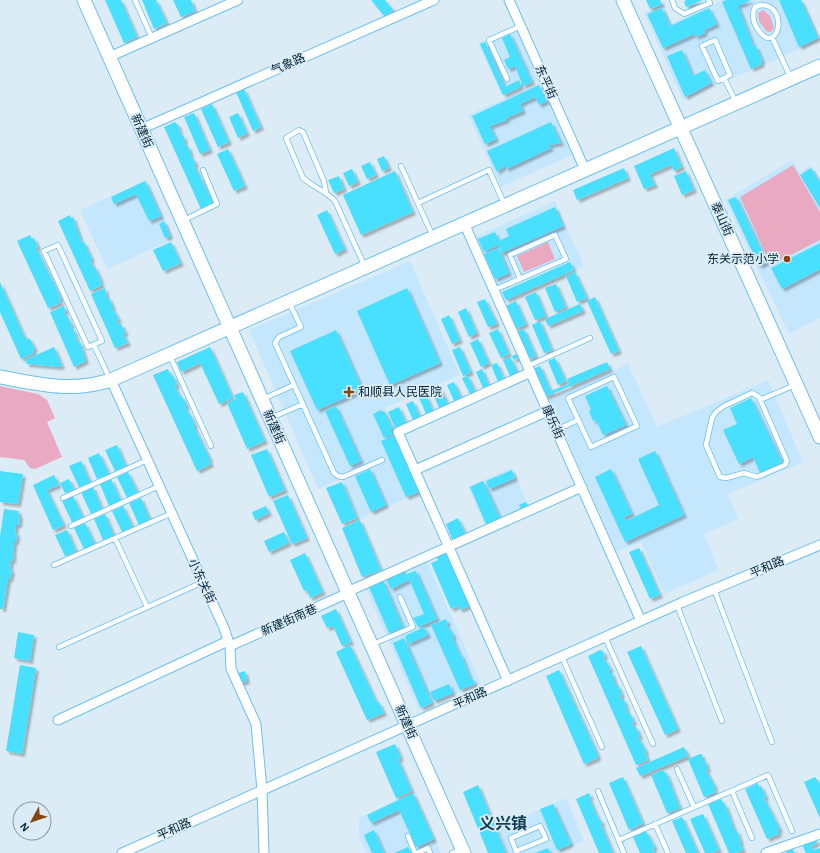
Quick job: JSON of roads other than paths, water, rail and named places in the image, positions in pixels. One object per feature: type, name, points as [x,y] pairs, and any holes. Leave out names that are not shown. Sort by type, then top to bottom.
[{"type":"main road","name":"新建街","points":[[84,0],[407,726],[459,852]]},
{"type":"main road","name":"泰山街","points":[[623,0],[796,384],[817,424],[820,437]]},
{"type":"main road","points":[[0,377],[71,388],[95,385],[109,377],[363,264],[464,223],[679,124],[732,96],[820,58]]},
{"type":"main road","points":[[0,369],[72,380],[109,377],[169,354],[228,324],[289,301],[430,230],[582,163],[820,66]]},
{"type":"street","points":[[109,57],[238,0]]},
{"type":"street","name":"气象路","points":[[141,129],[434,0]]},
{"type":"street","name":"东平街","points":[[510,0],[582,163]]},
{"type":"street","name":"康乐街","points":[[464,223],[641,621]]},
{"type":"street","points":[[508,681],[398,432],[529,369]]},
{"type":"street","name":"小东关街","points":[[109,377],[172,513],[229,643],[231,669],[256,724],[262,790],[264,853]]},
{"type":"street","points":[[415,470],[548,411]]},
{"type":"street","name":"新建街南巷","points":[[58,720],[229,643],[348,593],[582,487]]},
{"type":"street","name":"平和路","points":[[122,853],[677,605],[820,545]]},
{"type":"street","points":[[766,853],[820,834]]},
{"type":"lane","points":[[135,0],[152,38]]},
{"type":"lane","points":[[672,0],[675,8],[684,14],[710,3],[708,0]]},
{"type":"lane","points":[[764,5],[770,8],[778,19],[779,29],[777,34],[772,37],[768,38],[762,35],[757,28],[752,16],[755,7],[764,5]]},
{"type":"lane","points":[[507,79],[489,40],[521,26]]},
{"type":"lane","points":[[772,37],[788,72]]},
{"type":"lane","points":[[714,40],[730,75],[724,78],[718,81],[702,46],[714,40]]},
{"type":"lane","points":[[724,78],[732,96]]},
{"type":"lane","points":[[326,193],[324,181],[303,132],[299,130],[289,134],[286,138],[304,178],[335,201],[363,264]]},
{"type":"lane","points":[[401,166],[430,230]]},
{"type":"lane","points":[[182,221],[217,204],[203,170]]},
{"type":"lane","points":[[418,202],[489,170],[502,199]]},
{"type":"lane","points":[[494,290],[520,279],[566,259],[556,235],[510,255],[520,279]]},
{"type":"lane","points":[[58,245],[102,341],[94,344],[88,347],[44,251],[58,245]]},
{"type":"lane","points":[[289,301],[301,327],[279,337],[275,343],[334,473],[343,477],[382,460]]},
{"type":"lane","points":[[529,369],[590,338]]},
{"type":"lane","points":[[94,344],[109,377]]},
{"type":"lane","points":[[169,354],[211,446]]},
{"type":"lane","points":[[614,377],[637,426],[591,447],[578,420],[568,398],[614,377]]},
{"type":"lane","points":[[760,400],[796,384]]},
{"type":"lane","points":[[262,400],[294,385]]},
{"type":"lane","points":[[752,393],[760,400],[787,461],[785,465],[757,477],[744,473],[726,478],[720,477],[706,445],[712,418],[716,412],[724,406],[752,393]]},
{"type":"lane","points":[[270,419],[302,404]]},
{"type":"lane","points":[[556,430],[578,420]]},
{"type":"lane","points":[[63,498],[147,460]]},
{"type":"lane","points":[[71,526],[159,486]]},
{"type":"lane","points":[[54,565],[172,513]]},
{"type":"lane","points":[[115,538],[147,607]]},
{"type":"lane","points":[[59,647],[203,582]]},
{"type":"lane","points":[[714,590],[772,742]]},
{"type":"lane","points":[[371,645],[413,627],[400,597]]},
{"type":"lane","points":[[677,605],[722,721]]},
{"type":"lane","points":[[605,637],[653,744]]},
{"type":"lane","points":[[562,657],[602,747]]},
{"type":"lane","points":[[677,769],[694,807]]},
{"type":"lane","points":[[619,840],[768,775],[792,831]]},
{"type":"lane","points":[[598,791],[624,853]]},
{"type":"lane","points":[[732,791],[752,838]]},
{"type":"lane","points":[[655,824],[668,853]]},
{"type":"lane","points":[[540,826],[546,839],[516,852],[511,838],[540,826]]},
{"type":"lane","points":[[408,836],[416,853],[428,848],[430,853]]},
{"type":"place","name":"东关示范小学","points":[[787,259]]},
{"type":"place","name":"和顺县人民医院","points":[[349,392]]},
{"type":"district","name":"义兴镇","points":[[503,823]]}]
